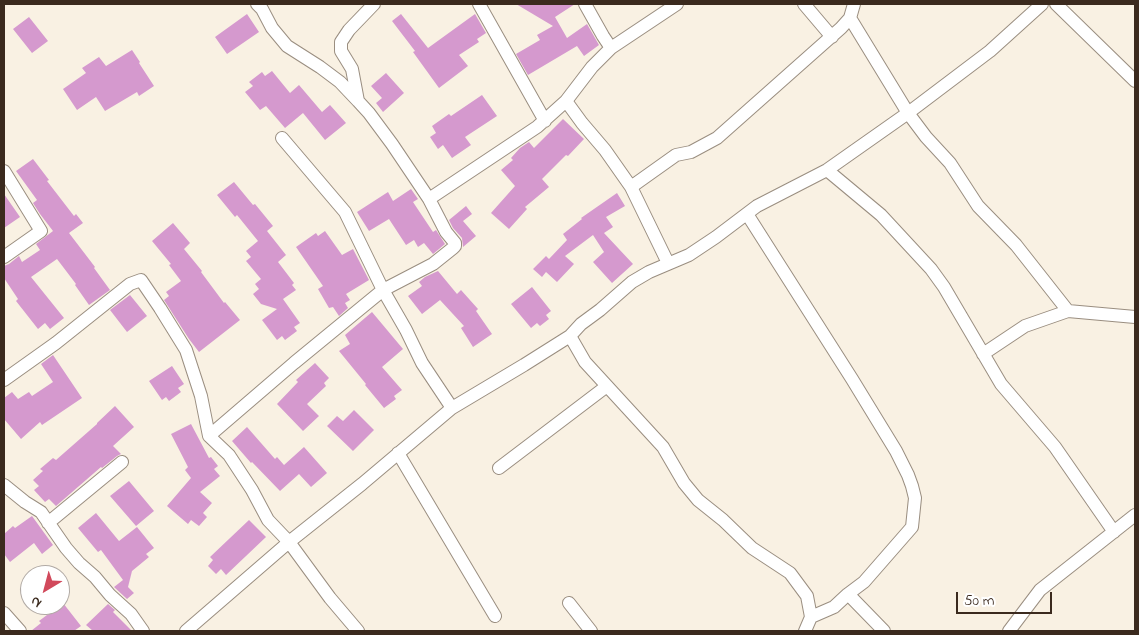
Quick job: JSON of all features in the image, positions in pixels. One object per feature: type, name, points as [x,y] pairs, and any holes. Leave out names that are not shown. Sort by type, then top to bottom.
[{"type":"street","points":[[209,436],[294,363],[384,290],[433,264],[455,246],[429,199],[369,113],[340,82],[287,46],[272,28],[262,8],[257,4]]},
{"type":"street","points":[[358,101],[352,70],[341,51],[342,42],[349,30],[374,4]]},
{"type":"street","points":[[479,4],[545,120]]},
{"type":"street","points":[[585,4],[611,48]]},
{"type":"street","points":[[429,199],[537,127],[566,101],[592,67],[611,48],[677,4]]},
{"type":"street","points":[[804,4],[832,36]]},
{"type":"street","points":[[631,187],[676,155],[691,152],[717,138],[832,36],[850,18],[854,4]]},
{"type":"street","points":[[186,631],[289,542],[452,408],[570,336],[581,324],[632,282],[648,272],[689,255],[757,206],[827,170],[908,113],[990,51],[1042,4]]},
{"type":"street","points":[[1056,4],[1135,81]]},
{"type":"street","points":[[850,18],[908,113],[926,138],[950,163],[978,206],[1016,245],[1068,311]]},
{"type":"street","points":[[566,101],[631,187],[668,263]]},
{"type":"street","points":[[282,138],[345,212],[422,363],[452,408]]},
{"type":"street","points":[[827,170],[880,216],[931,269],[1001,384],[1055,447],[1114,532]]},
{"type":"street","points":[[4,171],[41,231],[4,257]]},
{"type":"street","points":[[747,214],[896,451],[916,498],[912,527],[864,582],[834,607],[811,617]]},
{"type":"street","points":[[4,380],[62,338],[130,284],[141,280],[186,350],[201,396],[209,436],[229,455],[252,490],[268,520],[289,542],[330,598],[358,631]]},
{"type":"street","points":[[983,354],[1025,326],[1068,311],[1135,317]]},
{"type":"street","points":[[570,336],[585,362],[663,447],[684,483],[698,500],[723,520],[752,548],[790,573],[807,596],[811,617],[806,631]]},
{"type":"street","points":[[499,468],[607,386]]},
{"type":"street","points":[[398,453],[494,616]]},
{"type":"street","points":[[48,523],[122,462]]},
{"type":"street","points":[[4,485],[24,502],[41,512],[66,548],[110,595],[131,614],[143,631]]},
{"type":"street","points":[[1009,631],[1040,590],[1135,515]]},
{"type":"street","points":[[848,594],[884,631]]},
{"type":"street","points":[[569,603],[591,631]]},
{"type":"street","points":[[4,613],[20,631]]},
{"type":"building","points":[[516,4],[575,4],[555,17],[567,38],[587,24],[599,45],[584,56],[577,46],[528,75],[516,54],[540,40],[537,35],[553,26]]},
{"type":"building","points":[[247,14],[259,32],[227,54],[215,37]]},
{"type":"building","points":[[401,14],[428,48],[475,14],[486,33],[477,39],[479,42],[459,55],[468,66],[439,88],[413,52],[415,51],[392,21]]},
{"type":"building","points":[[29,17],[48,41],[32,53],[13,29]]},
{"type":"building","points":[[132,50],[154,86],[139,96],[137,92],[105,111],[96,97],[77,110],[63,89],[86,73],[82,68],[99,57],[106,66]]},
{"type":"building","points":[[272,71],[290,93],[299,85],[322,112],[330,105],[346,123],[325,140],[303,113],[285,128],[266,106],[260,110],[245,92],[253,86],[249,82],[262,72],[265,76]]},
{"type":"building","points":[[386,73],[404,93],[383,112],[376,103],[382,98],[371,86]]},
{"type":"building","points":[[482,95],[497,116],[465,137],[471,145],[452,158],[443,145],[438,149],[430,137],[436,133],[432,126],[449,114],[451,116]]},
{"type":"building","points":[[563,119],[584,139],[542,179],[549,187],[525,207],[527,209],[509,229],[491,213],[515,186],[501,170],[513,160],[511,158],[520,148],[529,142],[534,148]]},
{"type":"building","points":[[33,159],[74,216],[76,214],[83,223],[69,233],[110,290],[89,305],[57,259],[31,277],[64,318],[50,329],[45,323],[38,329],[16,301],[18,299],[4,278],[4,266],[19,256],[22,262],[40,250],[36,244],[53,231],[33,203],[37,200],[16,171]]},
{"type":"building","points":[[234,182],[273,226],[267,231],[286,255],[278,262],[294,283],[292,285],[296,290],[283,299],[300,323],[294,327],[297,331],[285,340],[282,336],[277,340],[262,320],[277,309],[261,304],[253,294],[259,289],[255,284],[261,279],[246,261],[251,257],[246,251],[258,241],[237,215],[235,217],[217,195]]},
{"type":"building","points":[[411,189],[418,199],[413,202],[433,232],[436,230],[445,244],[433,254],[424,243],[418,247],[414,240],[406,245],[389,219],[369,231],[357,212],[388,192],[393,201]]},
{"type":"building","points":[[617,193],[625,206],[606,217],[613,227],[604,233],[633,264],[612,283],[593,262],[604,252],[593,235],[565,256],[574,264],[557,282],[546,272],[542,277],[533,269],[546,256],[549,259],[567,240],[563,234],[581,218]]},
{"type":"building","points":[[4,194],[20,217],[4,228]]},
{"type":"building","points":[[466,206],[472,214],[463,221],[476,236],[463,247],[462,238],[449,220]]},
{"type":"building","points":[[173,223],[190,243],[184,249],[224,303],[240,320],[199,352],[164,300],[169,296],[166,292],[181,281],[169,265],[171,264],[152,241]]},
{"type":"building","points":[[325,231],[342,255],[353,249],[369,280],[346,294],[350,300],[345,303],[348,308],[339,316],[333,307],[329,308],[318,289],[323,286],[296,247],[316,233],[318,236]]},
{"type":"building","points":[[438,271],[457,294],[461,290],[478,309],[476,311],[492,334],[473,347],[461,328],[464,326],[440,300],[422,314],[408,296],[422,286],[419,282],[425,277]]},
{"type":"building","points":[[532,287],[551,311],[546,315],[549,319],[540,326],[537,323],[531,328],[511,304]]},
{"type":"building","points":[[130,295],[147,316],[127,332],[110,310]]},
{"type":"building","points":[[372,312],[403,349],[382,367],[402,390],[394,396],[396,399],[384,408],[339,351],[350,344],[345,335]]},
{"type":"building","points":[[53,355],[82,398],[42,425],[40,422],[21,439],[4,419],[4,398],[12,392],[18,399],[29,392],[32,396],[53,382],[41,364]]},
{"type":"building","points":[[315,363],[329,378],[324,383],[326,386],[307,404],[319,416],[303,431],[277,404],[298,382],[296,380]]},
{"type":"building","points":[[172,366],[184,384],[178,388],[181,392],[169,401],[166,397],[162,400],[149,381]]},
{"type":"building","points":[[115,406],[134,427],[113,446],[121,454],[101,467],[56,506],[49,499],[45,502],[34,490],[39,486],[33,480],[43,471],[40,469],[53,458],[56,460]]},
{"type":"building","points":[[354,410],[374,430],[353,451],[327,426],[337,416],[343,421]]},
{"type":"building","points":[[191,424],[209,458],[211,457],[218,466],[214,469],[220,476],[200,492],[212,503],[203,513],[207,517],[199,526],[191,520],[188,524],[167,506],[191,478],[185,470],[188,467],[171,434]]},
{"type":"building","points":[[247,427],[275,459],[277,457],[284,465],[304,447],[327,473],[311,487],[299,474],[280,491],[251,463],[232,441]]},
{"type":"building","points":[[129,481],[154,511],[136,526],[110,496]]},
{"type":"building","points":[[96,513],[119,541],[137,527],[154,548],[146,554],[149,557],[132,571],[128,587],[134,593],[127,599],[114,587],[123,580],[101,550],[98,552],[78,528]]},
{"type":"building","points":[[32,516],[53,545],[42,554],[34,543],[10,562],[4,554],[4,534],[13,526],[15,528]]},
{"type":"building","points":[[249,520],[266,537],[226,575],[221,569],[216,574],[208,566],[213,560],[210,557]]},
{"type":"building","points":[[108,604],[115,610],[113,612],[132,631],[93,631],[86,625]]},
{"type":"building","points":[[70,612],[81,626],[74,631],[31,631],[41,623],[39,621],[47,615],[70,615]]}]
